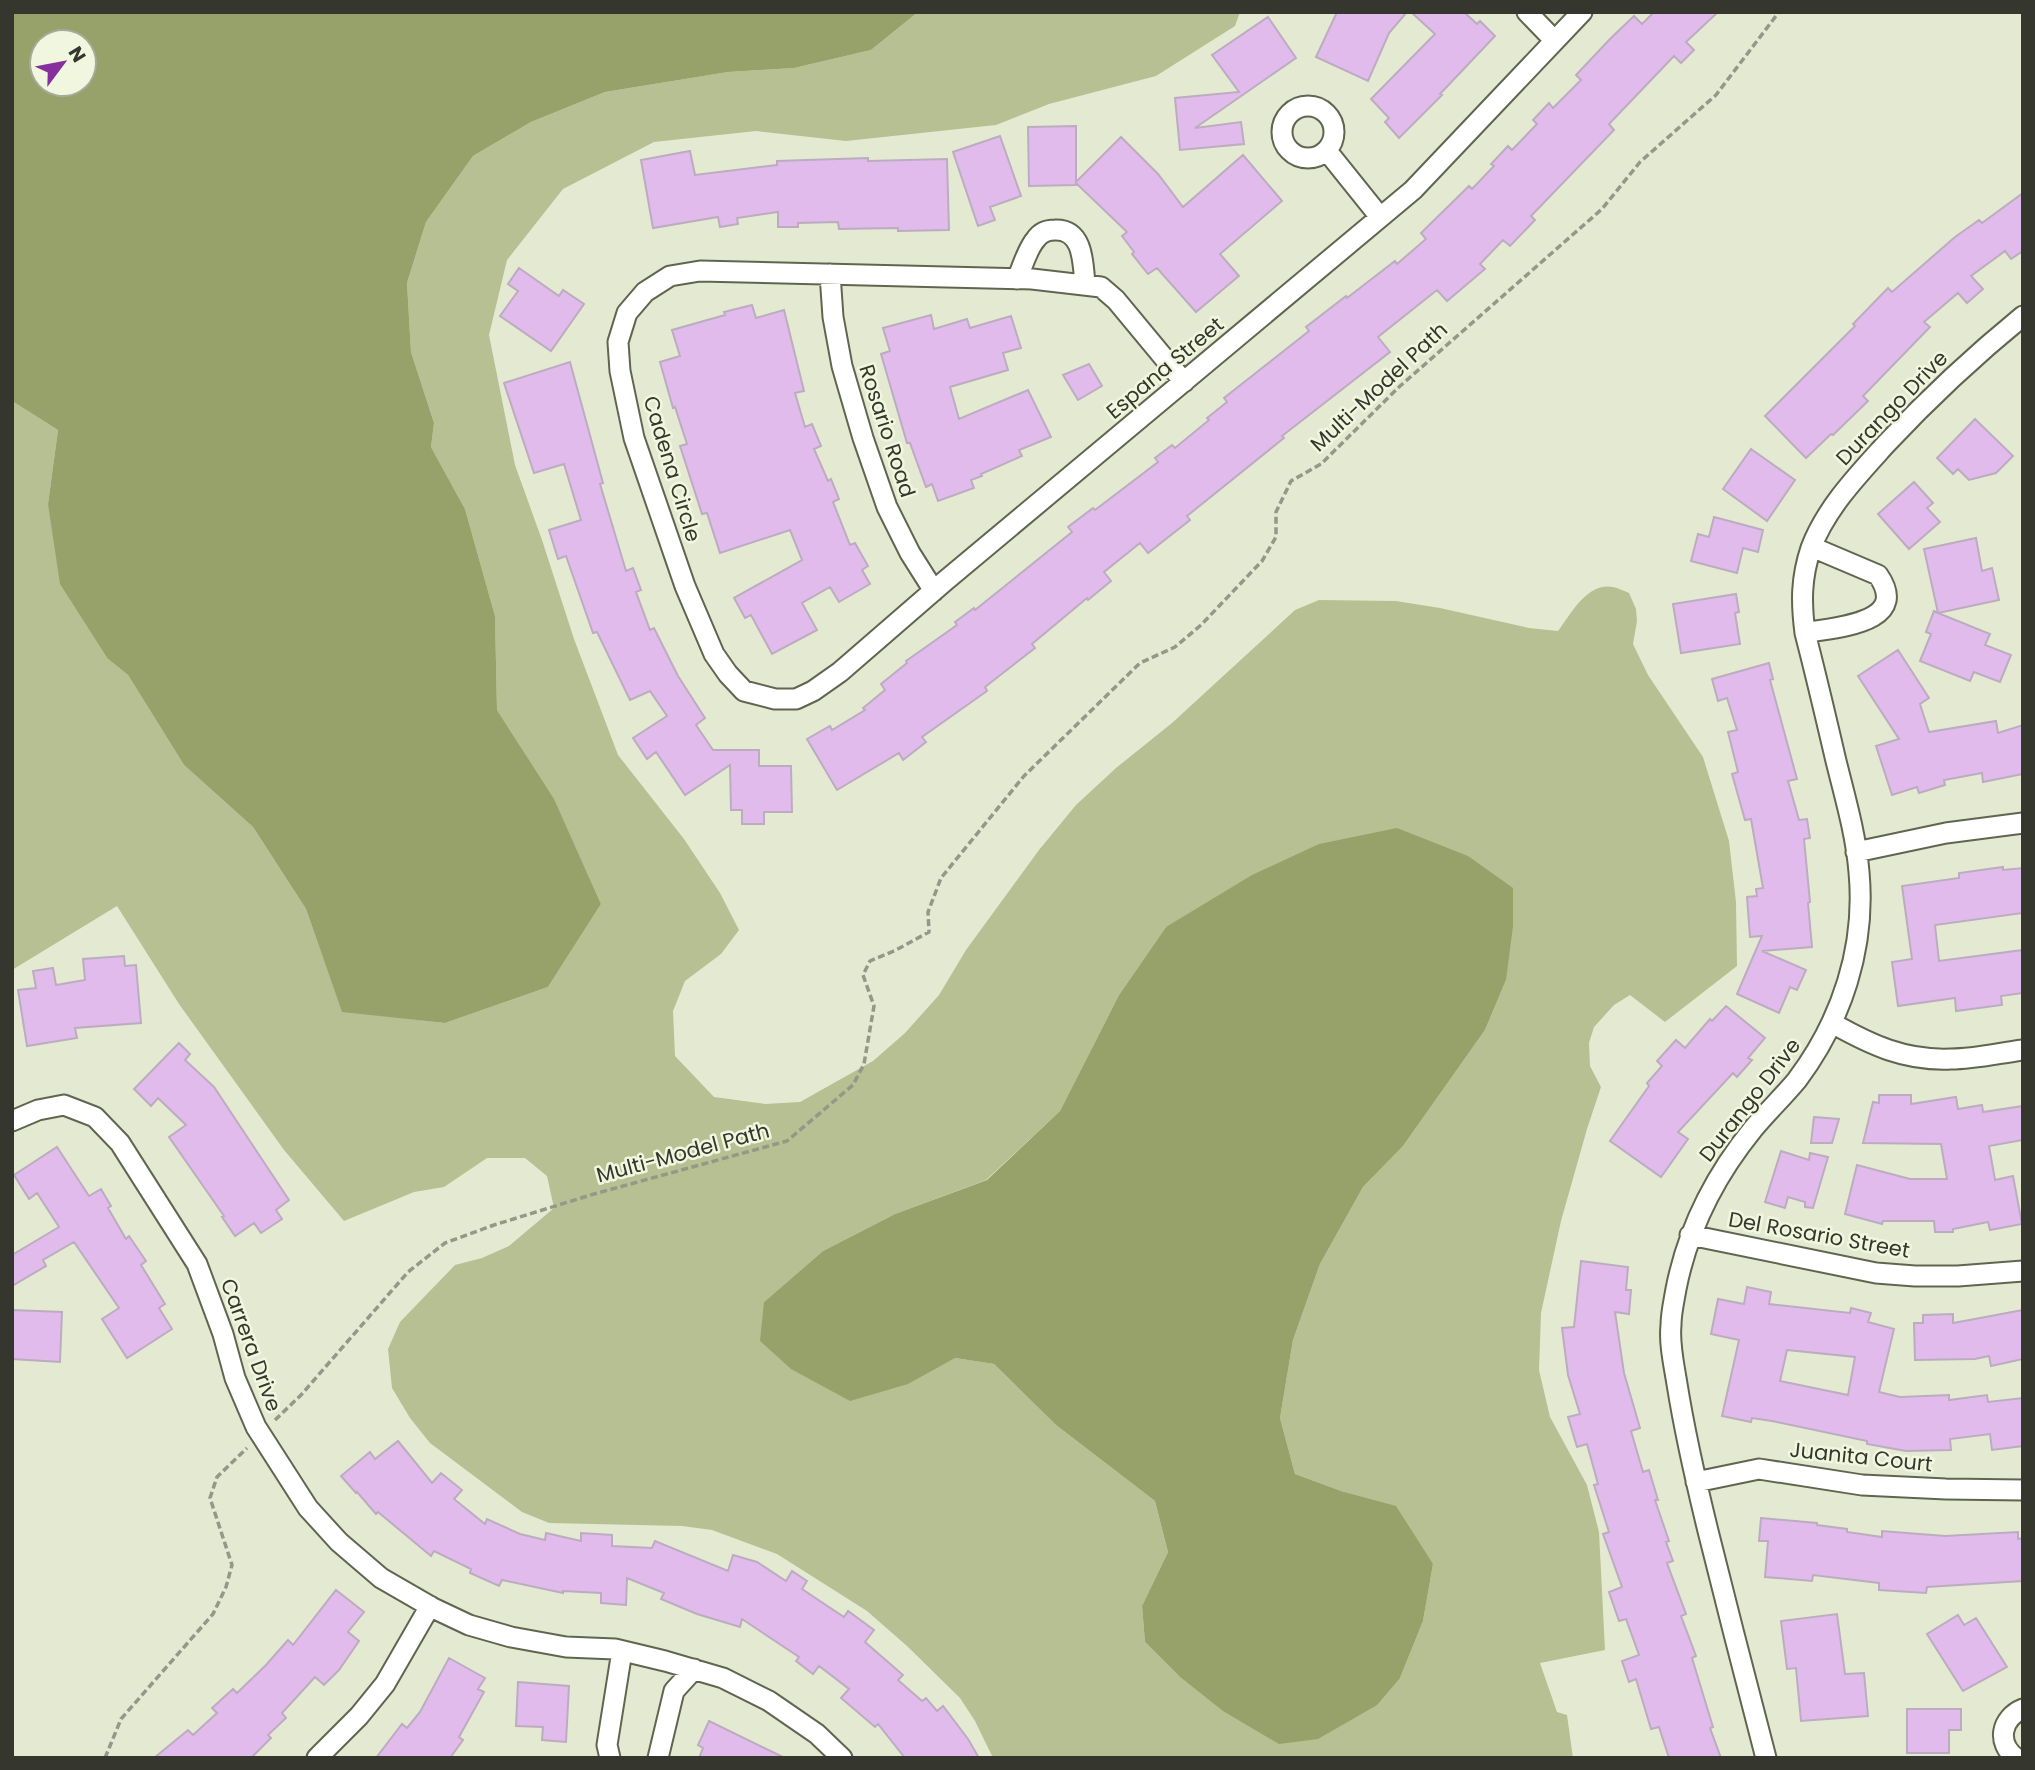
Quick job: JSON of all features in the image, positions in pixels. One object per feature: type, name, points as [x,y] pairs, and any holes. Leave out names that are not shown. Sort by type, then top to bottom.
[{"type":"street","points":[[1527,12],[1554,40]]},
{"type":"street","name":"Espana Street","points":[[744,691],[775,699],[796,699],[840,672],[1413,190],[1582,12]]},
{"type":"street","points":[[1327,151],[1380,217]]},
{"type":"street","points":[[1017,279],[1037,237],[1047,230],[1059,229],[1070,233],[1078,242],[1082,253],[1085,285]]},
{"type":"street","name":"Cadena Circle","points":[[744,691],[714,654],[685,586],[634,438],[620,371],[618,342],[628,313],[645,292],[670,276],[699,271],[1017,279],[1101,287],[1116,300],[1184,382]]},
{"type":"street","name":"Rosario Road","points":[[830,274],[833,317],[842,366],[863,438],[887,507],[910,553],[934,591]]},
{"type":"street","name":"Durango Drive","points":[[1766,1758],[1696,1482],[1683,1420],[1670,1327],[1676,1289],[1690,1235],[1712,1186],[1728,1162],[1815,1055],[1832,1023],[1851,975],[1858,940],[1859,872],[1856,852],[1805,633],[1801,602],[1804,576],[1812,547],[1842,495],[1874,457],[1957,371],[2023,316]]},
{"type":"street","points":[[1805,633],[1865,621],[1876,616],[1883,608],[1886,596],[1878,575],[1812,547]]},
{"type":"street","points":[[1856,852],[1946,833],[2023,823]]},
{"type":"street","points":[[1832,1023],[1867,1043],[1899,1054],[1922,1058],[1952,1059],[2023,1050]]},
{"type":"street","name":"Carrera Drive","points":[[12,1121],[38,1110],[64,1105],[94,1117],[120,1143],[197,1264],[223,1334],[235,1378],[261,1435],[308,1508],[339,1542],[381,1577],[469,1625],[511,1637],[566,1647],[622,1651],[723,1678],[769,1701],[817,1734],[842,1758]]},
{"type":"street","name":"Del Rosario Street","points":[[1690,1235],[1876,1273],[1958,1276],[2023,1271]]},
{"type":"street","name":"Juanita Court","points":[[1696,1482],[1759,1469],[1862,1485],[2023,1490]]},
{"type":"street","points":[[317,1758],[359,1716],[385,1684],[430,1606]]},
{"type":"street","points":[[610,1758],[607,1745],[622,1651]]},
{"type":"street","points":[[658,1758],[674,1691],[694,1669]]},
{"type":"street","points":[[2016,1758],[2005,1746],[2003,1728],[2013,1713],[2023,1709]]},
{"type":"path","name":"Multi-Model Path","points":[[105,1758],[121,1720],[212,1614],[226,1587],[232,1565],[210,1498],[217,1476],[301,1395],[408,1272],[444,1243],[494,1225],[594,1194],[787,1141],[853,1085],[864,1064],[874,1006],[863,975],[870,961],[929,932],[928,912],[941,878],[1024,776],[1140,663],[1175,647],[1201,625],[1262,561],[1276,537],[1276,512],[1291,481],[1321,464],[1399,387],[1602,209],[1640,162],[1716,95],[1779,12]]},
{"type":"shaded area","points":[[12,12],[918,12],[871,50],[794,68],[728,72],[605,92],[531,122],[473,156],[426,222],[407,283],[411,352],[434,423],[431,447],[465,509],[495,616],[497,710],[554,799],[601,904],[548,987],[445,1023],[342,1012],[306,909],[253,827],[184,765],[128,675],[108,659],[60,584],[48,504],[58,430],[12,401]]},
{"type":"shaded area","points":[[918,12],[1240,12],[1235,26],[1156,76],[1049,104],[996,125],[846,141],[756,131],[654,142],[563,189],[507,260],[489,335],[515,465],[574,639],[618,755],[684,839],[720,893],[739,930],[721,954],[685,981],[673,1011],[675,1056],[714,1097],[765,1104],[800,1102],[873,1061],[905,1033],[939,995],[966,950],[1039,850],[1076,805],[1116,768],[1172,723],[1295,610],[1319,600],[1396,601],[1529,628],[1558,631],[1574,608],[1595,589],[1613,587],[1629,593],[1636,609],[1637,621],[1633,644],[1648,675],[1703,757],[1729,841],[1736,902],[1737,966],[1665,1022],[1630,995],[1614,1005],[1594,1027],[1589,1043],[1590,1066],[1601,1087],[1561,1221],[1541,1313],[1539,1370],[1550,1417],[1587,1485],[1599,1532],[1605,1650],[1540,1663],[1557,1712],[1567,1715],[1573,1758],[993,1758],[960,1698],[907,1646],[867,1611],[777,1554],[712,1530],[682,1526],[549,1523],[522,1512],[430,1443],[410,1418],[392,1388],[388,1349],[400,1322],[455,1265],[482,1258],[509,1246],[554,1208],[547,1176],[525,1158],[487,1158],[444,1187],[414,1192],[344,1221],[284,1150],[179,1004],[117,906],[12,970],[12,401],[58,430],[48,504],[108,659],[128,675],[184,765],[253,827],[306,909],[342,1011],[445,1023],[548,987],[601,904],[554,800],[497,710],[495,616],[465,509],[431,447],[434,423],[411,352],[407,283],[426,222],[473,156],[531,122],[605,92],[728,72],[794,68],[871,50]],"holes":[[[1166,927],[1506,980],[1485,1030],[1403,1146],[1363,1187],[1320,1264],[1293,1340],[1280,1418],[1295,1474],[1344,1492],[1433,1564],[1423,1621],[1400,1678],[1179,1676],[1145,1642],[1142,1606],[1168,1552],[1155,1501],[1056,1425],[994,1364],[955,1358],[764,1302],[823,1251],[895,1214],[986,1180],[1060,1111],[1119,995]]]},
{"type":"shaded area","points":[[1397,828],[1468,856],[1513,888],[1513,926],[1506,980],[1485,1030],[1403,1146],[1363,1187],[1320,1264],[1293,1340],[1280,1418],[1295,1474],[1344,1492],[1396,1506],[1433,1564],[1423,1621],[1400,1678],[1377,1705],[1318,1739],[1279,1744],[1223,1711],[1179,1676],[1145,1642],[1142,1606],[1168,1552],[1155,1501],[1056,1425],[994,1364],[955,1358],[908,1384],[850,1401],[791,1369],[760,1341],[764,1302],[823,1251],[895,1214],[987,1180],[1060,1111],[1119,995],[1166,927],[1252,875],[1319,844]]},
{"type":"building","points":[[1337,12],[1407,12],[1389,33],[1368,81],[1316,57]]},
{"type":"building","points":[[1411,12],[1464,12],[1477,24],[1480,21],[1495,36],[1399,138],[1385,122],[1389,118],[1371,99],[1435,34]]},
{"type":"building","points":[[1654,12],[1718,12],[1686,42],[1694,50],[1681,63],[1674,56],[1609,124],[1614,130],[1531,216],[1535,220],[1510,246],[1503,240],[1480,264],[1485,269],[1447,301],[1437,290],[1378,337],[1390,352],[1282,436],[1284,438],[1187,516],[1190,520],[1148,553],[1140,543],[1104,572],[1111,581],[1032,644],[1035,648],[985,687],[987,691],[922,737],[926,742],[903,760],[899,753],[837,790],[807,739],[830,726],[832,730],[865,710],[863,708],[885,690],[881,684],[907,663],[906,661],[957,625],[955,622],[974,608],[975,610],[1072,532],[1068,527],[1093,508],[1095,510],[1158,462],[1155,458],[1172,445],[1175,448],[1209,420],[1207,418],[1227,402],[1224,398],[1309,331],[1306,327],[1395,261],[1397,264],[1426,239],[1421,233],[1469,186],[1472,189],[1494,166],[1491,164],[1508,146],[1512,150],[1537,124],[1533,120],[1549,103],[1553,108],[1581,80],[1576,75],[1610,39],[1634,16],[1642,24]]},
{"type":"building","points":[[1268,17],[1296,58],[1195,128],[1241,122],[1244,144],[1180,150],[1175,98],[1239,92],[1212,55]]},
{"type":"building","points":[[1076,126],[1076,182],[1121,137],[1158,174],[1183,207],[1243,155],[1282,201],[1220,254],[1239,276],[1196,312],[1157,268],[1148,274],[1122,236],[1127,232],[1076,183],[1029,186],[1028,127]]},
{"type":"building","points":[[1000,136],[1021,196],[990,207],[995,220],[978,226],[953,152]]},
{"type":"building","points":[[690,151],[695,175],[777,165],[777,161],[947,159],[949,230],[839,229],[838,222],[798,223],[798,227],[778,227],[778,212],[737,218],[738,224],[720,227],[718,217],[653,228],[641,160]]},
{"type":"building","points":[[2023,193],[2023,251],[2011,259],[2005,251],[1971,276],[1983,289],[1967,303],[1958,293],[1924,322],[1930,327],[1863,396],[1868,401],[1806,458],[1765,416],[1855,326],[1853,324],[1888,288],[1892,292],[1955,237],[1979,220],[1982,223]]},
{"type":"building","points":[[519,268],[559,296],[563,290],[584,304],[551,351],[500,316],[518,291],[508,284]]},
{"type":"building","points":[[752,305],[756,318],[784,310],[804,391],[795,393],[805,427],[812,424],[821,446],[814,449],[839,499],[833,502],[850,545],[855,543],[868,566],[862,570],[870,584],[839,602],[830,587],[802,603],[817,630],[772,654],[751,615],[745,618],[734,598],[802,560],[790,530],[720,553],[707,513],[702,514],[680,446],[687,444],[660,362],[680,356],[672,330]]},
{"type":"building","points":[[931,315],[934,329],[967,319],[970,328],[1011,316],[1021,348],[1003,353],[1008,370],[950,387],[959,419],[1028,390],[1051,437],[1019,450],[1022,456],[971,480],[974,488],[938,501],[932,484],[926,487],[910,443],[907,443],[881,354],[890,351],[883,328]]},
{"type":"building","points":[[570,362],[603,483],[600,484],[626,571],[633,568],[641,590],[636,592],[650,630],[654,628],[678,676],[705,718],[696,725],[713,750],[759,750],[759,766],[791,766],[792,812],[764,812],[764,824],[742,824],[742,810],[731,810],[730,765],[685,795],[656,752],[647,759],[633,738],[667,716],[650,691],[630,700],[597,632],[593,633],[566,556],[558,559],[549,530],[581,520],[564,464],[534,473],[504,383]]},
{"type":"building","points":[[1089,364],[1102,386],[1078,400],[1063,375]]},
{"type":"building","points":[[1975,419],[2013,456],[1996,473],[1969,480],[1958,469],[1953,474],[1937,458]]},
{"type":"building","points":[[1751,449],[1795,480],[1767,521],[1723,489]]},
{"type":"building","points":[[1914,482],[1933,503],[1927,508],[1940,522],[1909,549],[1878,514]]},
{"type":"building","points":[[1714,517],[1763,530],[1758,552],[1743,548],[1737,573],[1691,561],[1698,534],[1709,537]]},
{"type":"building","points":[[1976,538],[1982,571],[1992,568],[1999,600],[1938,613],[1924,549]]},
{"type":"building","points":[[1736,594],[1739,612],[1735,613],[1740,644],[1681,653],[1673,604]]},
{"type":"building","points":[[1934,611],[1990,634],[1985,645],[2011,655],[2000,682],[1974,672],[1970,681],[1920,661],[1931,634],[1926,632]]},
{"type":"building","points":[[1898,650],[1929,698],[1920,704],[1929,732],[1996,721],[1998,733],[2023,725],[2023,774],[1983,782],[1982,773],[1944,780],[1945,785],[1919,793],[1917,787],[1892,795],[1876,746],[1899,739],[1858,676]]},
{"type":"building","points":[[1769,663],[1773,679],[1770,680],[1797,779],[1788,781],[1799,820],[1807,819],[1810,838],[1804,839],[1812,947],[1762,951],[1806,970],[1797,990],[1790,987],[1779,1013],[1737,994],[1762,936],[1750,937],[1747,897],[1757,896],[1756,889],[1763,888],[1751,819],[1745,820],[1732,774],[1738,772],[1728,732],[1737,730],[1727,698],[1718,701],[1712,679]]},
{"type":"building","points":[[2003,867],[2003,870],[2023,868],[2023,913],[1935,925],[1939,961],[2023,950],[2023,993],[2001,996],[2002,1005],[1956,1011],[1955,998],[1898,1006],[1892,962],[1912,959],[1902,886],[1959,878],[1959,873]]},
{"type":"building","points":[[124,956],[125,966],[136,965],[141,1023],[75,1028],[77,1038],[27,1046],[18,990],[36,988],[33,971],[53,968],[56,985],[85,980],[83,959]]},
{"type":"building","points":[[1726,1006],[1765,1038],[1748,1058],[1752,1060],[1737,1077],[1733,1073],[1678,1132],[1688,1139],[1661,1177],[1610,1141],[1649,1086],[1647,1083],[1662,1066],[1657,1061],[1676,1040],[1685,1048],[1710,1019],[1712,1021]]},
{"type":"building","points":[[179,1043],[190,1054],[185,1060],[214,1087],[289,1200],[276,1210],[282,1219],[261,1233],[254,1223],[235,1236],[169,1137],[186,1125],[158,1098],[151,1106],[134,1089]]},
{"type":"building","points":[[1879,1095],[1911,1095],[1911,1104],[1956,1097],[1958,1109],[1982,1105],[1983,1112],[2023,1106],[2023,1140],[1989,1146],[1995,1180],[2013,1176],[2022,1224],[1990,1230],[1988,1222],[1953,1229],[1953,1232],[1935,1232],[1934,1221],[1883,1221],[1882,1224],[1845,1214],[1857,1165],[1910,1179],[1947,1179],[1941,1144],[1863,1143],[1873,1102],[1879,1103]]},
{"type":"building","points":[[1814,1117],[1839,1119],[1832,1143],[1811,1143]]},
{"type":"building","points":[[57,1147],[89,1196],[101,1189],[111,1206],[108,1208],[126,1239],[129,1236],[146,1261],[141,1265],[165,1304],[159,1308],[172,1329],[127,1358],[102,1319],[119,1308],[74,1242],[43,1260],[46,1266],[12,1286],[12,1255],[59,1227],[37,1193],[29,1199],[14,1175]]},
{"type":"building","points":[[1781,1151],[1809,1160],[1810,1153],[1828,1157],[1813,1208],[1805,1207],[1805,1202],[1788,1197],[1785,1208],[1765,1202]]},
{"type":"building","points":[[1581,1261],[1628,1267],[1626,1290],[1631,1290],[1629,1314],[1615,1312],[1624,1373],[1640,1428],[1631,1431],[1643,1472],[1649,1470],[1658,1500],[1655,1500],[1673,1561],[1667,1563],[1686,1614],[1681,1616],[1696,1656],[1692,1658],[1713,1727],[1710,1728],[1721,1758],[1669,1758],[1659,1727],[1651,1729],[1636,1679],[1629,1682],[1622,1661],[1639,1655],[1626,1619],[1619,1621],[1609,1592],[1622,1587],[1603,1534],[1609,1532],[1594,1485],[1598,1484],[1587,1444],[1577,1447],[1568,1417],[1580,1414],[1568,1375],[1562,1328],[1574,1327]]},
{"type":"building","points":[[1747,1287],[1771,1292],[1769,1304],[1850,1313],[1851,1308],[1871,1313],[1868,1322],[1894,1329],[1879,1392],[1900,1397],[1949,1395],[1949,1400],[1987,1395],[1988,1402],[2023,1398],[2023,1446],[1992,1450],[1990,1434],[1950,1439],[1951,1450],[1906,1451],[1772,1421],[1752,1418],[1751,1422],[1722,1416],[1739,1340],[1711,1334],[1718,1299],[1744,1304]],"holes":[[[1787,1350],[1855,1357],[1848,1395],[1780,1381]]]},
{"type":"building","points":[[12,1310],[62,1312],[60,1362],[12,1359]]},
{"type":"building","points":[[2023,1310],[2023,1359],[1991,1366],[1989,1356],[1975,1359],[1915,1360],[1914,1323],[1923,1323],[1923,1315],[1953,1314],[1953,1323]]},
{"type":"building","points":[[398,1441],[432,1483],[441,1473],[462,1490],[454,1499],[485,1524],[487,1519],[520,1534],[545,1540],[546,1533],[581,1541],[581,1533],[612,1535],[612,1546],[652,1548],[655,1541],[728,1571],[733,1555],[757,1562],[786,1581],[792,1571],[807,1581],[802,1589],[844,1617],[848,1611],[874,1630],[865,1642],[903,1675],[898,1680],[922,1701],[926,1698],[937,1711],[943,1706],[979,1758],[905,1758],[878,1724],[875,1727],[841,1698],[849,1689],[819,1666],[813,1674],[796,1661],[799,1657],[742,1619],[740,1627],[697,1614],[661,1599],[664,1593],[627,1578],[626,1605],[601,1603],[601,1593],[563,1593],[502,1580],[499,1586],[470,1573],[471,1569],[434,1551],[431,1556],[378,1512],[376,1514],[341,1476],[370,1452],[375,1459]]},
{"type":"building","points":[[1761,1518],[1817,1523],[1847,1529],[1847,1532],[1882,1537],[1882,1531],[1945,1536],[2018,1532],[2018,1539],[2023,1538],[2023,1581],[1927,1587],[1926,1593],[1879,1590],[1879,1583],[1813,1575],[1812,1581],[1765,1577],[1768,1541],[1759,1541]]},
{"type":"building","points":[[336,1590],[364,1612],[348,1632],[359,1641],[339,1670],[324,1685],[315,1677],[282,1713],[286,1718],[268,1735],[271,1738],[251,1758],[154,1758],[188,1730],[193,1735],[217,1713],[212,1708],[233,1689],[237,1693],[288,1640],[293,1645]]},
{"type":"building","points":[[1837,1614],[1845,1674],[1864,1673],[1868,1716],[1801,1721],[1796,1668],[1787,1669],[1781,1621]]},
{"type":"building","points":[[1958,1615],[1964,1625],[1976,1618],[2007,1667],[1963,1691],[1927,1634]]},
{"type":"building","points":[[449,1658],[485,1678],[478,1689],[484,1692],[459,1737],[463,1740],[450,1758],[376,1758],[402,1724],[407,1728],[420,1712]]},
{"type":"building","points":[[518,1682],[569,1686],[566,1742],[542,1740],[543,1727],[516,1726]]},
{"type":"building","points":[[1907,1709],[1961,1709],[1961,1730],[1949,1730],[1949,1753],[1907,1753]]},
{"type":"building","points":[[709,1721],[785,1758],[699,1758],[703,1748],[698,1745]]}]
